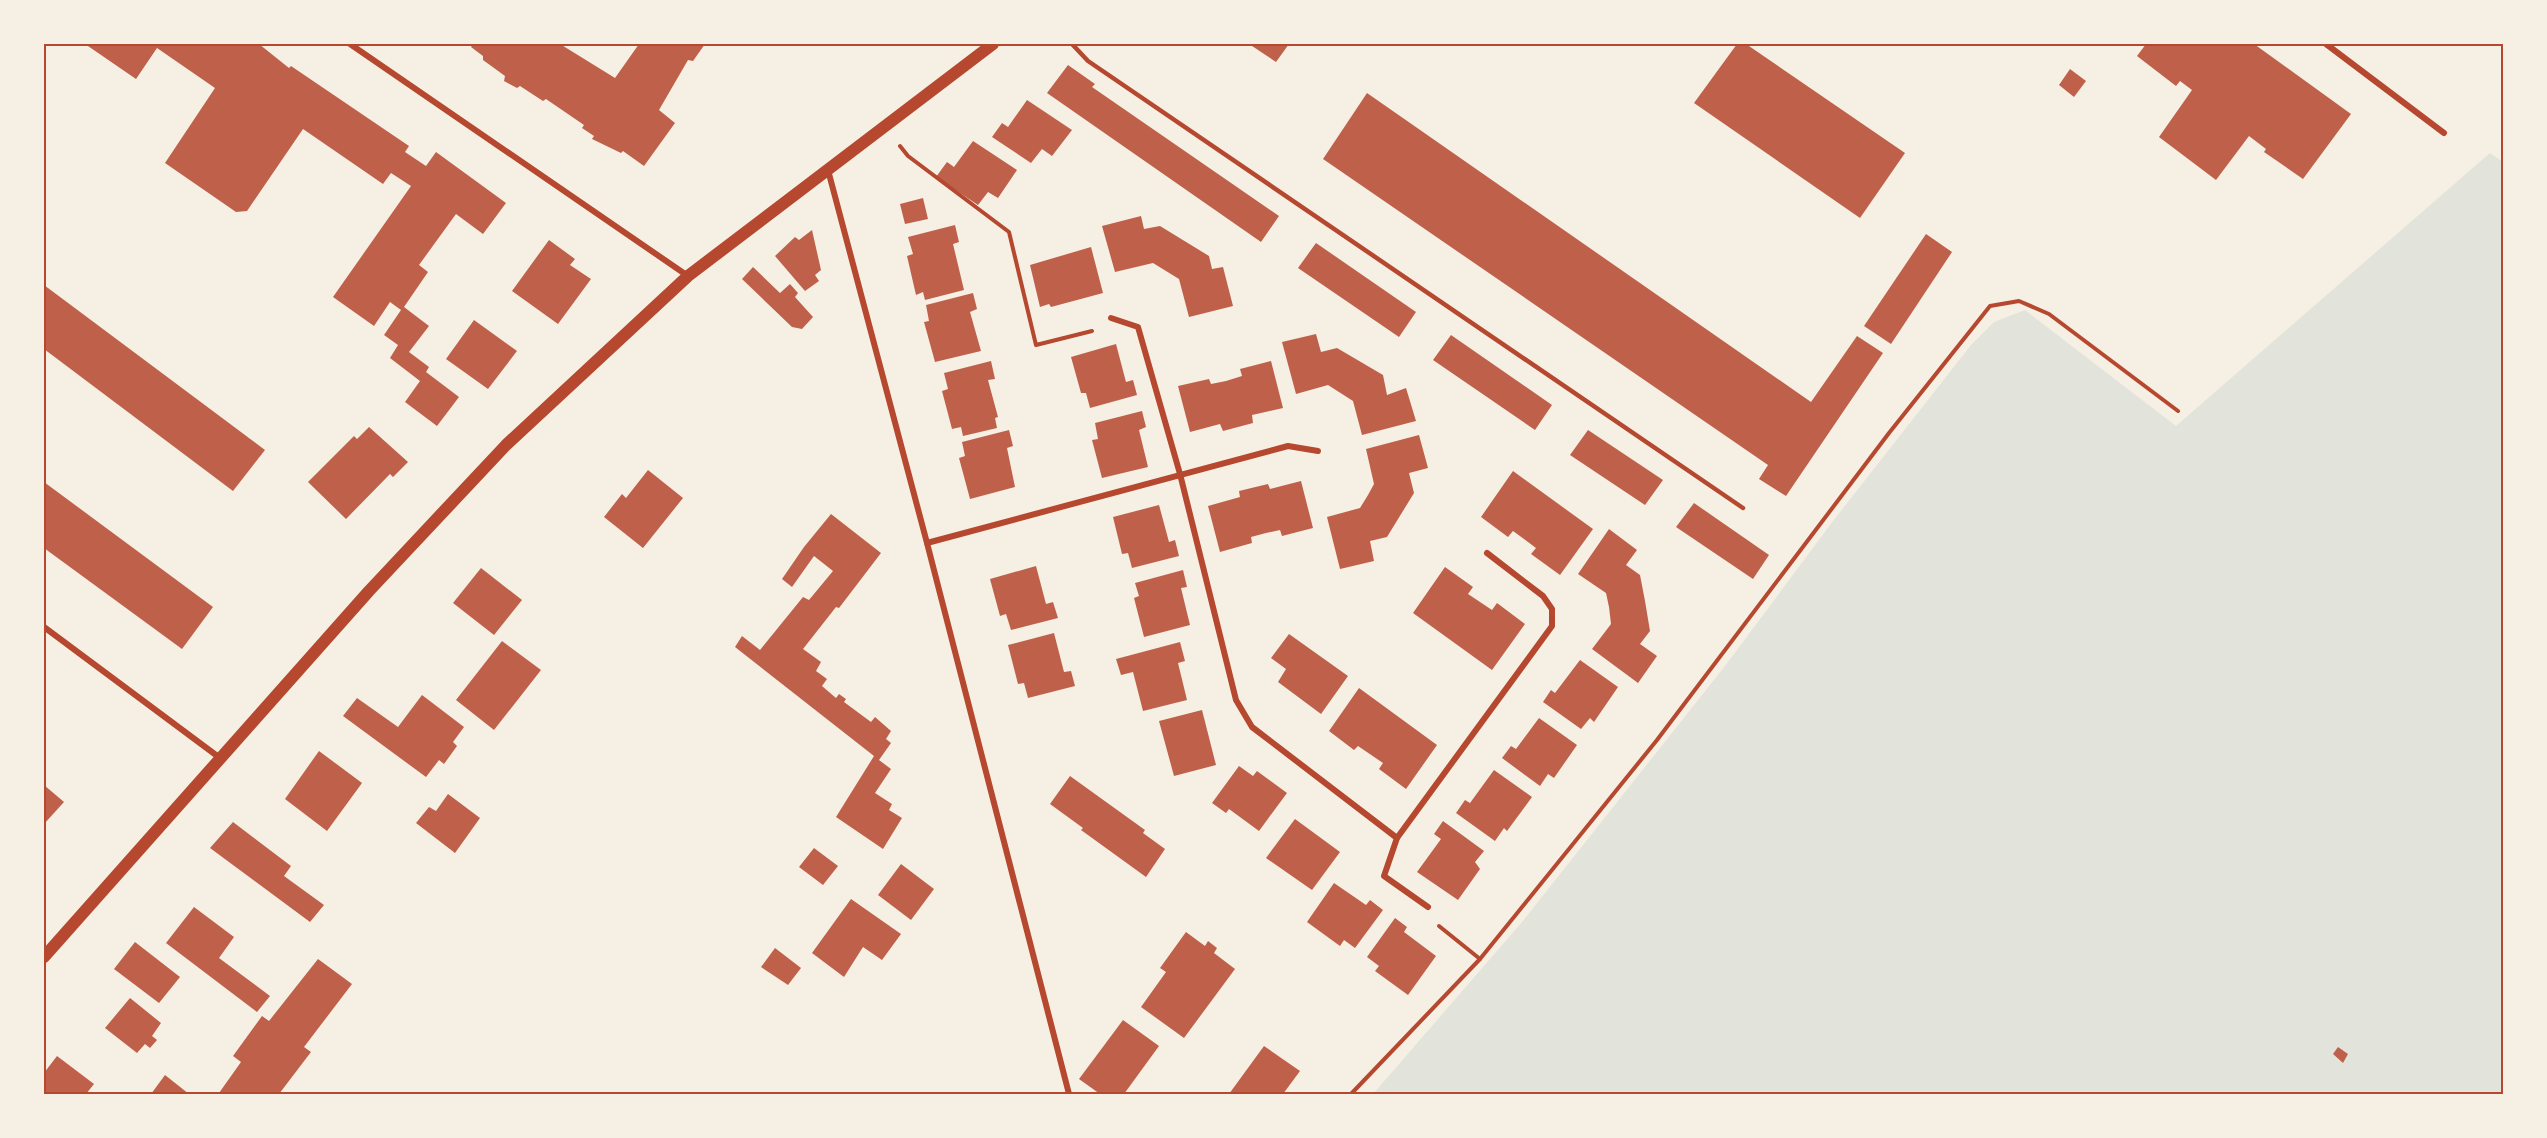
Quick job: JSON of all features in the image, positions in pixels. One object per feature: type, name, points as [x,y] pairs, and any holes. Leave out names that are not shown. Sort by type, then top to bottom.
[{"type":"main road","points":[[44,957],[369,591],[506,445],[688,276],[993,44]]},
{"type":"street","points":[[350,44],[688,276]]},
{"type":"street","points":[[2326,44],[2444,133]]},
{"type":"street","points":[[828,170],[1069,1095]]},
{"type":"street","points":[[1111,318],[1138,327],[1180,474],[1236,700],[1252,727],[1397,838]]},
{"type":"street","points":[[927,543],[1288,446],[1318,451]]},
{"type":"street","points":[[1428,907],[1384,876],[1397,838],[1552,626],[1552,609],[1543,596],[1487,553]]},
{"type":"street","points":[[44,627],[220,758]]},
{"type":"lane","points":[[1072,44],[1089,61],[1743,508]]},
{"type":"path","points":[[884,127],[908,156],[1009,232],[1036,345],[1097,330],[1111,318]]},
{"type":"path","points":[[1350,1095],[1480,959],[1657,741],[1889,433],[1990,306],[2019,301],[2049,314],[2178,411]]},
{"type":"path","points":[[1428,907],[1436,923],[1480,959]]},
{"type":"shaded area","points":[[2490,153],[2503,162],[2503,1094],[1373,1094],[1522,922],[1725,666],[1833,521],[1971,345],[1994,322],[2025,310],[2176,426]]},
{"type":"building","points":[[85,44],[259,44],[289,68],[291,66],[409,146],[405,152],[426,166],[436,152],[506,203],[483,234],[456,214],[419,265],[428,272],[404,307],[429,326],[409,352],[429,367],[426,372],[459,397],[437,426],[405,402],[420,381],[390,358],[398,345],[384,335],[401,310],[390,302],[374,326],[333,297],[411,186],[391,173],[383,184],[303,129],[247,211],[236,212],[165,163],[215,88],[157,48],[136,79]]},
{"type":"building","points":[[473,44],[560,44],[615,78],[639,44],[705,44],[693,61],[688,60],[659,110],[675,123],[644,166],[623,151],[621,153],[592,139],[594,136],[582,128],[584,125],[546,99],[543,101],[520,86],[517,88],[504,81],[505,76],[483,60],[483,56],[471,47]]},
{"type":"building","points":[[1249,44],[1289,44],[1276,62]]},
{"type":"building","points":[[1737,44],[1746,44],[1905,153],[1860,218],[1694,103]]},
{"type":"building","points":[[2146,44],[2254,44],[2351,114],[2303,179],[2264,152],[2266,149],[2249,136],[2216,180],[2159,137],[2192,90],[2180,81],[2176,86],[2137,56]]},
{"type":"building","points":[[1068,65],[1095,84],[1092,87],[1279,216],[1261,242],[1047,93]]},
{"type":"building","points":[[2070,69],[2086,81],[2074,97],[2059,85]]},
{"type":"building","points":[[1367,93],[1811,402],[1857,336],[1883,353],[1786,496],[1759,479],[1768,465],[1323,159]]},
{"type":"building","points":[[1027,100],[1072,130],[1052,156],[1042,149],[1031,163],[992,137],[1002,123],[1008,127]]},
{"type":"building","points":[[973,141],[1017,170],[998,198],[988,192],[978,205],[936,177],[947,162],[954,167]]},
{"type":"building","points":[[923,198],[928,219],[905,224],[900,204]]},
{"type":"building","points":[[1141,216],[1144,229],[1160,226],[1209,256],[1212,269],[1223,267],[1233,306],[1189,317],[1179,279],[1153,263],[1115,272],[1102,226]]},
{"type":"building","points":[[955,225],[959,242],[953,244],[964,290],[925,300],[923,292],[916,295],[907,256],[913,254],[908,237]]},
{"type":"building","points":[[812,230],[821,270],[815,275],[819,281],[805,291],[775,256],[795,237],[799,240]]},
{"type":"building","points":[[1926,234],[1952,252],[1891,344],[1864,326]]},
{"type":"building","points":[[549,240],[575,259],[570,265],[591,279],[558,324],[512,291]]},
{"type":"building","points":[[1316,243],[1416,312],[1399,337],[1298,268]]},
{"type":"building","points":[[1091,247],[1103,293],[1051,307],[1049,304],[1040,307],[1030,265]]},
{"type":"building","points":[[753,267],[780,293],[790,284],[798,293],[795,297],[813,317],[802,329],[792,327],[742,279]]},
{"type":"building","points":[[44,285],[265,450],[233,491],[44,349]]},
{"type":"building","points":[[973,293],[977,309],[970,312],[981,351],[935,362],[924,322],[929,321],[926,305]]},
{"type":"building","points":[[474,320],[517,351],[488,389],[446,359]]},
{"type":"building","points":[[1316,334],[1321,352],[1337,348],[1383,375],[1387,395],[1406,388],[1416,421],[1362,435],[1353,401],[1328,385],[1296,394],[1282,342]]},
{"type":"building","points":[[1451,335],[1552,405],[1535,430],[1433,360]]},
{"type":"building","points":[[1116,344],[1126,382],[1133,380],[1137,395],[1090,408],[1086,393],[1081,393],[1071,357]]},
{"type":"building","points":[[991,361],[995,379],[988,380],[998,417],[995,418],[997,428],[963,436],[961,427],[952,429],[942,391],[948,389],[944,373]]},
{"type":"building","points":[[1271,361],[1283,408],[1252,415],[1253,423],[1223,431],[1220,424],[1190,432],[1178,386],[1209,379],[1211,384],[1226,381],[1242,376],[1240,369]]},
{"type":"building","points":[[1142,411],[1146,427],[1139,430],[1148,467],[1102,478],[1092,440],[1098,439],[1095,423]]},
{"type":"building","points":[[369,427],[408,462],[393,477],[390,474],[346,519],[308,482],[354,436],[357,439]]},
{"type":"building","points":[[1009,430],[1013,446],[1007,448],[1015,487],[970,499],[959,458],[965,456],[962,442]]},
{"type":"building","points":[[1588,430],[1663,480],[1645,505],[1570,455]]},
{"type":"building","points":[[1419,435],[1428,468],[1409,473],[1414,493],[1387,537],[1370,541],[1374,561],[1340,569],[1327,517],[1360,508],[1368,495],[1374,484],[1366,449]]},
{"type":"building","points":[[648,470],[683,498],[643,548],[604,517],[622,494],[626,498]]},
{"type":"building","points":[[1513,471],[1593,529],[1560,575],[1531,554],[1536,548],[1524,539],[1513,531],[1508,537],[1481,517]]},
{"type":"building","points":[[1301,481],[1313,528],[1282,536],[1280,530],[1266,533],[1251,537],[1252,543],[1220,552],[1208,506],[1240,497],[1239,491],[1268,484],[1270,489]]},
{"type":"building","points":[[44,482],[213,607],[182,649],[44,548]]},
{"type":"building","points":[[1694,503],[1769,555],[1753,579],[1676,527]]},
{"type":"building","points":[[1159,505],[1169,542],[1175,540],[1179,556],[1132,568],[1128,553],[1122,554],[1113,517]]},
{"type":"building","points":[[831,514],[881,553],[839,608],[836,607],[803,649],[821,662],[816,671],[827,679],[822,686],[836,698],[839,694],[846,699],[844,702],[871,722],[875,717],[891,731],[886,739],[891,743],[879,760],[891,769],[875,793],[892,804],[889,810],[902,818],[883,849],[836,817],[874,756],[735,647],[742,636],[760,650],[803,597],[809,600],[833,571],[814,556],[792,587],[782,579]]},
{"type":"building","points":[[1609,529],[1637,550],[1626,565],[1640,575],[1645,601],[1650,631],[1640,644],[1657,656],[1638,683],[1592,649],[1611,624],[1609,607],[1606,593],[1578,574]]},
{"type":"building","points":[[1036,566],[1046,604],[1053,602],[1058,618],[1011,630],[1006,614],[1000,616],[990,579]]},
{"type":"building","points":[[1445,567],[1473,587],[1468,594],[1492,610],[1497,603],[1525,624],[1492,670],[1413,613]]},
{"type":"building","points":[[481,568],[522,600],[494,635],[453,603]]},
{"type":"building","points":[[1183,570],[1187,587],[1181,588],[1190,625],[1144,637],[1134,598],[1139,596],[1135,583]]},
{"type":"building","points":[[1054,633],[1064,672],[1071,671],[1075,686],[1028,698],[1024,683],[1018,684],[1008,645]]},
{"type":"building","points":[[1289,634],[1348,676],[1321,714],[1278,682],[1286,669],[1271,658]]},
{"type":"building","points":[[502,641],[541,670],[494,730],[456,700]]},
{"type":"building","points":[[1180,642],[1185,661],[1178,663],[1187,700],[1143,711],[1133,672],[1121,675],[1116,659]]},
{"type":"building","points":[[1580,660],[1618,687],[1594,722],[1590,718],[1581,729],[1543,702],[1551,690],[1555,693]]},
{"type":"building","points":[[1359,688],[1437,745],[1406,789],[1379,769],[1383,763],[1358,746],[1354,750],[1329,731]]},
{"type":"building","points":[[422,695],[464,727],[453,742],[457,746],[444,764],[439,760],[426,777],[343,716],[357,698],[398,727]]},
{"type":"building","points":[[1202,710],[1216,765],[1174,776],[1159,721]]},
{"type":"building","points":[[1539,718],[1577,745],[1554,778],[1548,774],[1540,786],[1502,758],[1511,746],[1516,749]]},
{"type":"building","points":[[319,751],[362,783],[327,831],[285,799]]},
{"type":"building","points":[[1239,766],[1253,776],[1257,771],[1287,793],[1259,831],[1229,809],[1226,813],[1212,803]]},
{"type":"building","points":[[1494,770],[1532,797],[1507,831],[1504,828],[1495,841],[1456,813],[1465,800],[1470,803]]},
{"type":"building","points":[[1070,776],[1145,830],[1143,833],[1165,849],[1146,877],[1081,830],[1083,828],[1050,804]]},
{"type":"building","points":[[44,785],[64,802],[44,824]]},
{"type":"building","points":[[448,794],[480,818],[455,853],[416,823],[429,807],[436,811]]},
{"type":"building","points":[[1295,819],[1340,852],[1312,890],[1266,858]]},
{"type":"building","points":[[1443,821],[1484,851],[1475,862],[1480,869],[1458,900],[1417,872],[1441,839],[1434,834]]},
{"type":"building","points":[[233,822],[291,866],[284,876],[324,905],[310,922],[210,848]]},
{"type":"building","points":[[814,848],[838,866],[823,885],[799,867]]},
{"type":"building","points":[[901,864],[934,889],[911,920],[878,895]]},
{"type":"building","points":[[1334,883],[1366,905],[1370,900],[1383,910],[1355,948],[1344,940],[1340,946],[1307,922]]},
{"type":"building","points":[[851,899],[901,934],[882,960],[863,947],[844,977],[812,953]]},
{"type":"building","points":[[194,907],[234,937],[219,958],[270,996],[257,1012],[166,943]]},
{"type":"building","points":[[1395,918],[1407,927],[1404,932],[1436,956],[1408,995],[1375,971],[1379,966],[1367,957]]},
{"type":"building","points":[[1186,932],[1205,946],[1208,941],[1217,948],[1214,953],[1235,969],[1184,1038],[1141,1007],[1166,972],[1160,968]]},
{"type":"building","points":[[135,942],[180,977],[159,1003],[114,969]]},
{"type":"building","points":[[775,948],[801,968],[788,985],[761,967]]},
{"type":"building","points":[[318,959],[352,984],[304,1047],[311,1052],[279,1094],[219,1093],[241,1062],[233,1056],[262,1016],[269,1021]]},
{"type":"building","points":[[130,998],[161,1023],[152,1036],[157,1040],[150,1048],[145,1044],[137,1053],[105,1028]]},
{"type":"building","points":[[1123,1020],[1159,1046],[1124,1094],[1100,1094],[1079,1079]]},
{"type":"building","points":[[1264,1046],[1300,1071],[1283,1094],[1229,1094]]},
{"type":"building","points":[[2338,1047],[2348,1054],[2343,1063],[2333,1054]]},
{"type":"building","points":[[57,1056],[94,1084],[86,1094],[44,1094],[44,1073]]},
{"type":"building","points":[[165,1075],[189,1094],[151,1094]]}]
